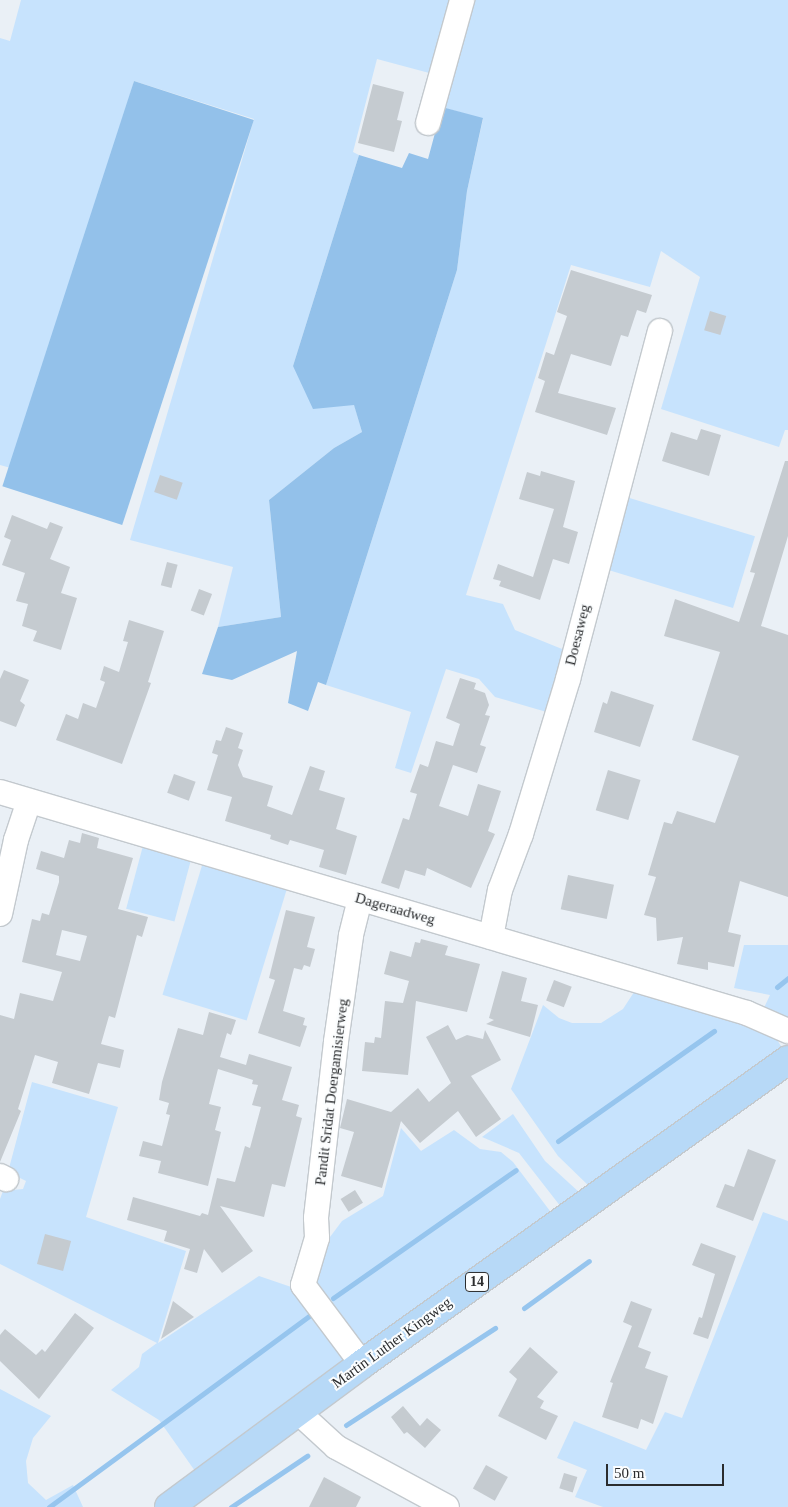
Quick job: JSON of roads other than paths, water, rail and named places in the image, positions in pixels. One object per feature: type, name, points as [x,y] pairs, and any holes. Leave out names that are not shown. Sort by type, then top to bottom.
[{"type":"main road","name":"Martin Luther Kingweg","points":[[168,1507],[362,1364],[788,1060]]},
{"type":"street","points":[[428,123],[462,0]]},
{"type":"street","name":"Doesaweg","points":[[491,937],[500,890],[521,834],[568,679],[660,331]]},
{"type":"street","name":"Dageraadweg","points":[[0,792],[747,1014],[788,1031]]},
{"type":"street","points":[[0,914],[16,840],[29,801]]},
{"type":"street","name":"Pandit Sridat Doergamisierweg","points":[[360,899],[351,936],[336,1042],[316,1218],[317,1238],[303,1285],[362,1364]]},
{"type":"street","points":[[298,1412],[336,1447],[447,1507]]},
{"type":"waterway","points":[[777,987],[788,978]]},
{"type":"waterway","points":[[558,1141],[714,1031]]},
{"type":"waterway","points":[[333,1298],[516,1170]]},
{"type":"waterway","points":[[524,1308],[589,1261]]},
{"type":"waterway","points":[[49,1507],[309,1316]]},
{"type":"waterway","points":[[346,1425],[495,1328]]},
{"type":"waterway","points":[[231,1507],[307,1456]]}]
